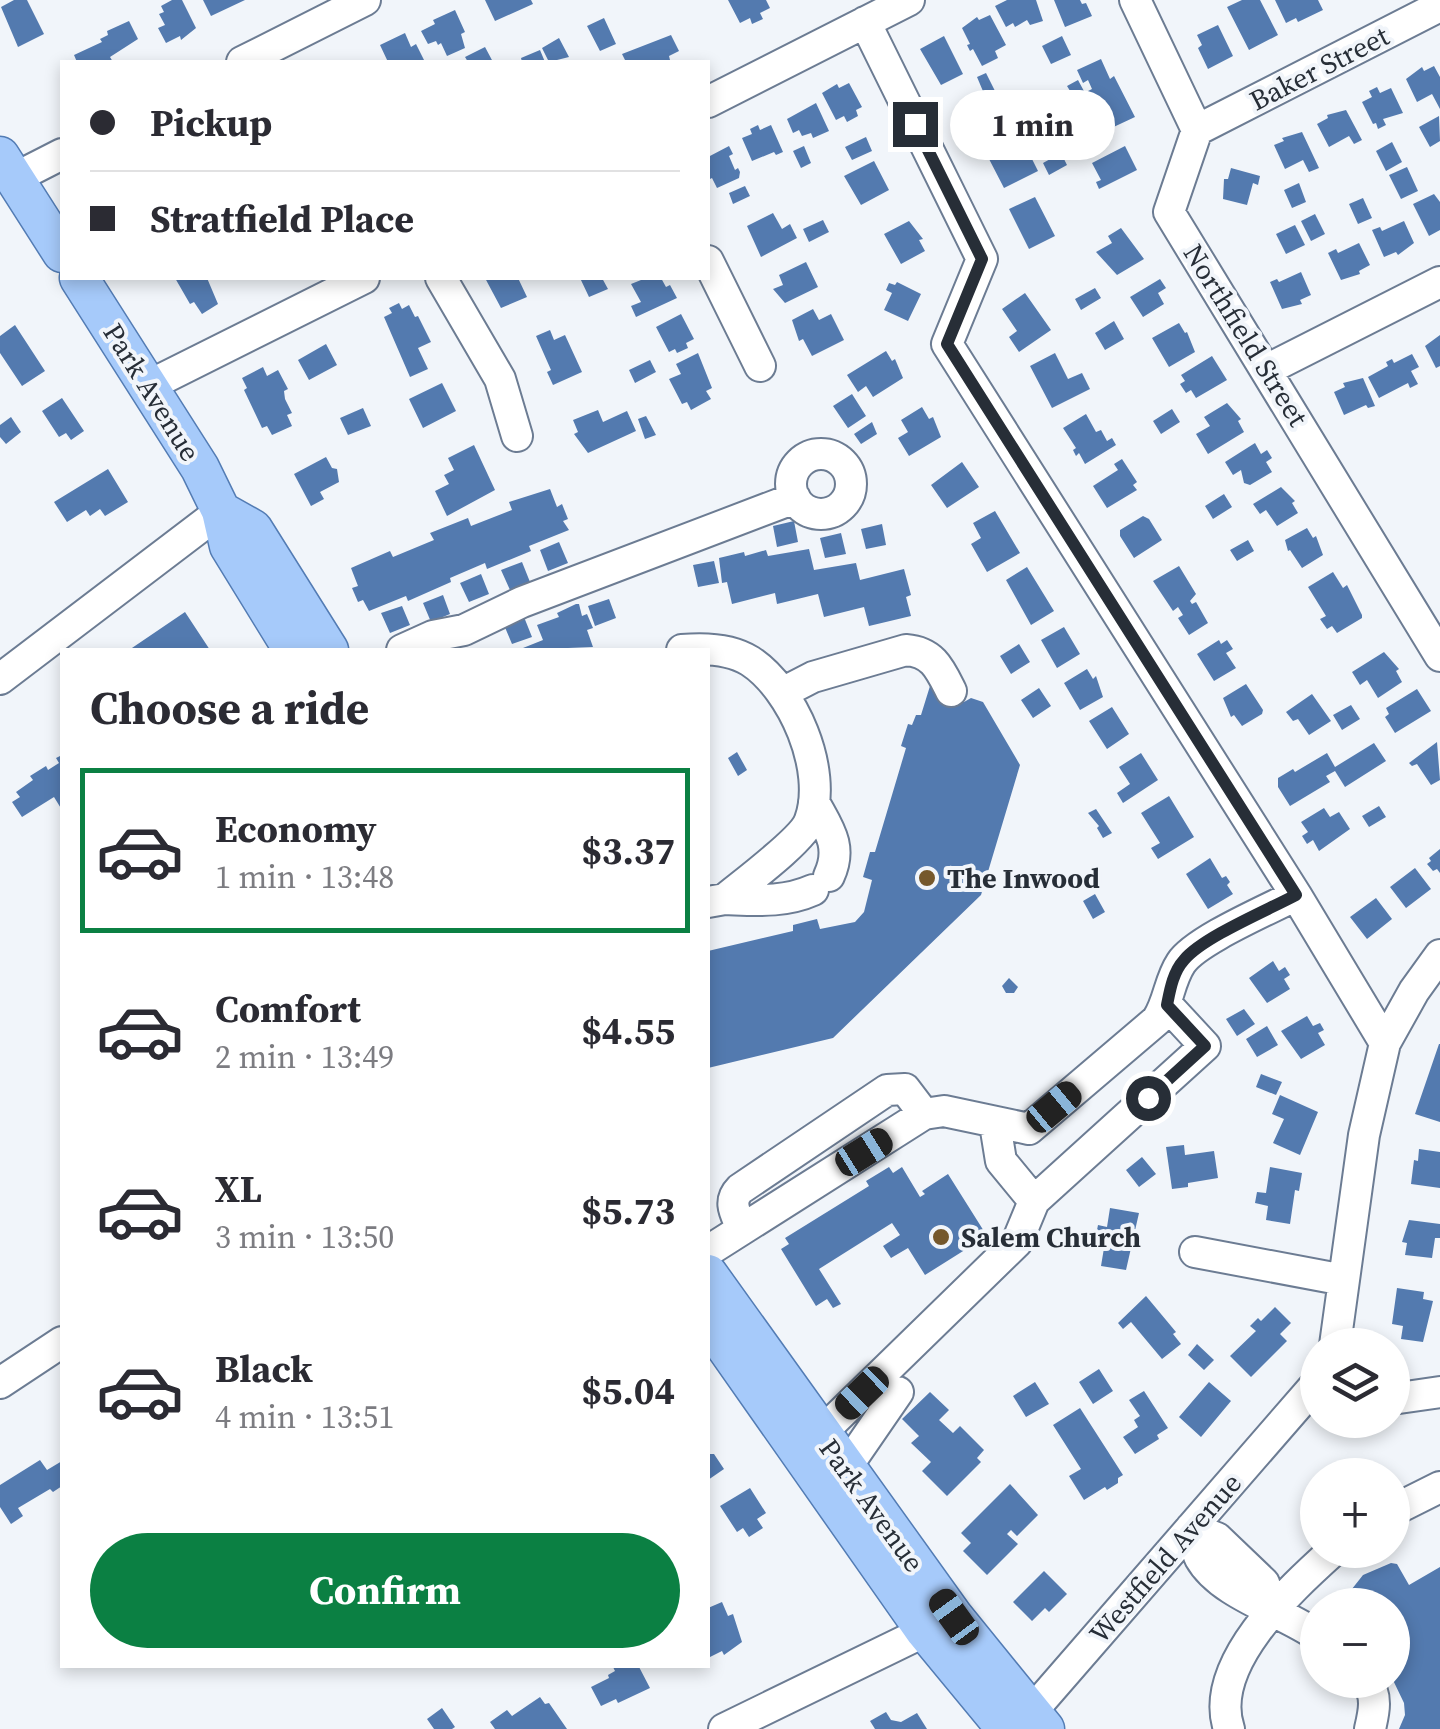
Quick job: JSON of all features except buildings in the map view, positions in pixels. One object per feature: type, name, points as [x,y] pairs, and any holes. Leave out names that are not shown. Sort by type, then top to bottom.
[{"type":"main road","points":[[3,162],[60,250]]},
{"type":"main road","name":"Park Avenue","points":[[79,280],[200,468],[220,510],[229,546],[292,648]]},
{"type":"main road","name":"Park Avenue","points":[[220,510],[254,528],[328,648]]},
{"type":"main road","name":"Park Avenue","points":[[710,1273],[845,1468],[940,1624]]},
{"type":"main road","name":"Park Avenue","points":[[710,1325],[940,1624],[1023,1724]]},
{"type":"street","points":[[246,60],[364,0]]},
{"type":"street","points":[[710,101],[910,0]]},
{"type":"street","points":[[1135,0],[1197,130]]},
{"type":"street","name":"Baker Street","points":[[1197,130],[1440,6]]},
{"type":"street","points":[[865,22],[982,259],[947,344],[1296,895],[1385,1043]]},
{"type":"street","name":"Northfield Street","points":[[1197,130],[1169,212],[1432,627],[1440,656]]},
{"type":"street","points":[[3,162],[60,154]]},
{"type":"street","points":[[710,265],[760,366]]},
{"type":"street","points":[[150,386],[360,280]]},
{"type":"street","points":[[443,280],[500,378],[517,436]]},
{"type":"street","points":[[1268,368],[1440,282]]},
{"type":"street","points":[[406,648],[433,636],[457,640],[522,602],[795,498]]},
{"type":"street","points":[[2,673],[220,510]]},
{"type":"street","points":[[782,693],[812,677],[906,650],[934,660],[950,691]]},
{"type":"street","points":[[710,651],[747,659],[782,693],[806,741],[814,802],[806,830],[716,901]]},
{"type":"street","points":[[716,901],[760,902],[797,897],[821,883],[836,860],[836,848],[814,802]]},
{"type":"street","points":[[710,1271],[742,1229],[924,1114],[944,1111],[1029,1129],[1156,1020],[1167,1005],[1182,961],[1196,948],[1296,895]]},
{"type":"street","points":[[1337,1328],[1364,1135],[1385,1043],[1440,955]]},
{"type":"street","points":[[820,1434],[1017,1242],[1034,1201],[1205,1046],[1167,1005]]},
{"type":"street","points":[[995,1124],[1001,1161],[1034,1201]]},
{"type":"street","points":[[1195,1252],[1344,1280]]},
{"type":"street","points":[[0,1383],[60,1343]]},
{"type":"street","points":[[845,1468],[898,1392]]},
{"type":"street","points":[[1410,1397],[1440,1392]]},
{"type":"street","name":"Westfield Avenue","points":[[1023,1724],[1191,1528],[1300,1413]]},
{"type":"street","points":[[1410,1502],[1440,1487]]},
{"type":"street","points":[[1191,1528],[1216,1538],[1264,1582],[1272,1608],[1300,1625]]},
{"type":"street","points":[[1229,1729],[1228,1693],[1238,1661],[1272,1608],[1315,1568]]},
{"type":"street","points":[[724,1729],[940,1624]]},
{"type":"street","points":[[1370,1729],[1373,1698]]},
{"type":"place","name":"The Inwood","points":[[927,878]]},
{"type":"place","name":"Salem Church","points":[[941,1237]]},
{"type":"route","points":[[915,124],[982,259],[947,344],[1296,895],[1196,948],[1182,961],[1167,1005],[1205,1046],[1148,1098]]}]
